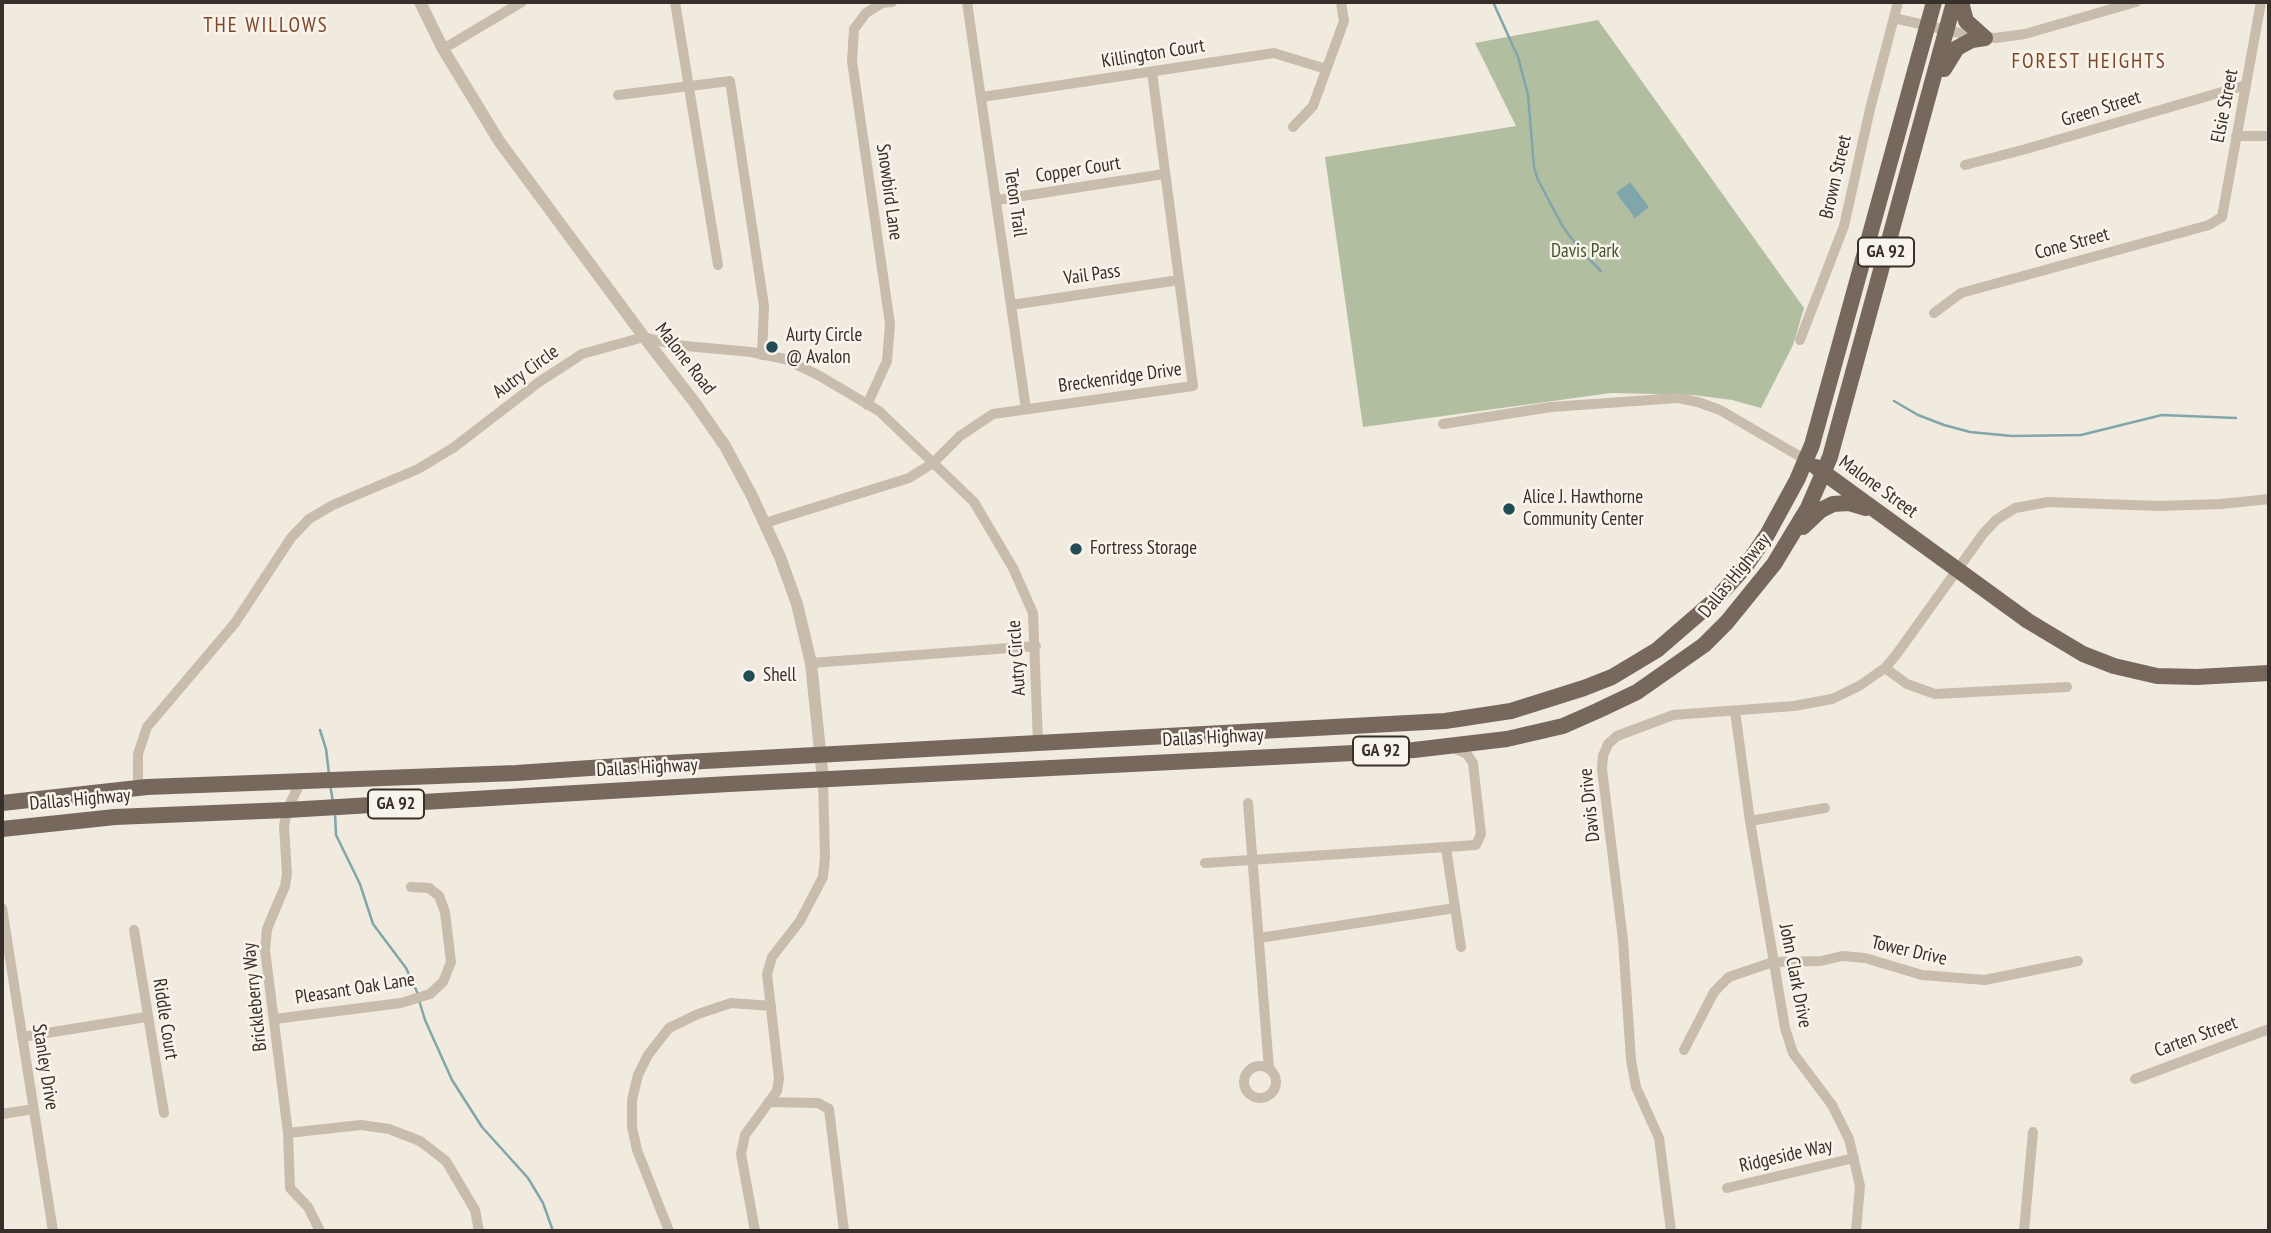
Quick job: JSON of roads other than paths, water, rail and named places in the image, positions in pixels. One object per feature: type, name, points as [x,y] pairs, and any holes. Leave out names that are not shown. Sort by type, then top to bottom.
[{"type":"main road","name":"Dallas Highway","points":[[2,803],[138,788],[516,773],[1445,721],[1511,711],[1612,677],[1657,650],[1716,599],[1745,567],[1767,535],[1806,460],[1934,2]]},
{"type":"main road","name":"Dallas Highway","points":[[2,829],[115,817],[287,810],[1450,746],[1491,741],[1563,726],[1618,702],[1704,645],[1727,622],[1793,536],[1824,474],[1954,2]]},
{"type":"main road","points":[[1961,2],[1966,21],[1984,38]]},
{"type":"main road","points":[[1926,110],[1952,52],[1964,43],[1984,38]]},
{"type":"main road","name":"Malone Street","points":[[1806,460],[1957,570]]},
{"type":"main road","points":[[1793,536],[1821,510],[1833,504],[1858,504],[1876,512]]},
{"type":"main road","points":[[1957,570],[2056,640],[2114,666],[2175,677],[2269,673]]},
{"type":"street","name":"Malone Road","points":[[420,2],[443,49],[499,141],[725,446],[765,523],[797,604],[811,663],[823,780]]},
{"type":"street","points":[[443,49],[522,2]]},
{"type":"street","points":[[675,2],[718,265]]},
{"type":"street","name":"Snowbird Lane","points":[[867,405],[887,361],[890,324],[852,61],[853,40],[854,29],[866,13],[882,3],[892,2]]},
{"type":"street","name":"Teton Trail","points":[[967,2],[1026,409]]},
{"type":"street","points":[[1293,128],[1313,106],[1344,21],[1342,2]]},
{"type":"street","name":"Brown Street","points":[[1800,340],[1844,226],[1852,180],[1898,2]]},
{"type":"street","points":[[1894,18],[1984,38],[2010,37],[2136,2]]},
{"type":"street","name":"Elsie Street","points":[[2222,217],[2261,2]]},
{"type":"street","name":"Killington Court","points":[[982,97],[1274,52],[1326,69]]},
{"type":"street","name":"Breckenridge Drive","points":[[765,523],[909,478],[933,463],[960,436],[993,414],[1194,386],[1152,72]]},
{"type":"street","points":[[618,95],[730,81],[764,306],[762,355]]},
{"type":"street","name":"Green Street","points":[[1965,164],[2246,85]]},
{"type":"street","points":[[2236,136],[2269,136]]},
{"type":"street","name":"Copper Court","points":[[997,200],[1164,174]]},
{"type":"street","name":"Cone Street","points":[[1934,313],[1961,293],[2209,225],[2222,217]]},
{"type":"street","name":"Vail Pass","points":[[1011,305],[1179,280]]},
{"type":"street","name":"Autry Circle","points":[[138,788],[138,754],[147,727],[235,623],[291,538],[309,519],[333,505],[418,469],[453,448],[539,382],[582,354],[644,337],[675,345],[785,359],[818,375],[879,411],[974,502],[1013,568],[1033,613],[1038,743]]},
{"type":"street","name":"Malone Street","points":[[1443,424],[1551,407],[1659,398],[1684,399],[1720,410],[1806,460]]},
{"type":"street","points":[[1957,570],[1996,520],[2015,508],[2031,503],[2159,506],[2269,499]]},
{"type":"street","name":"Davis Drive","points":[[1671,1231],[1659,1138],[1636,1087],[1631,1060],[1623,940],[1602,769],[1608,744],[1617,736],[1664,718],[1686,713],[1794,706],[1832,699],[1859,686],[1885,668],[1913,634],[1957,570]]},
{"type":"street","points":[[811,663],[1036,646]]},
{"type":"street","points":[[1885,668],[1907,684],[1935,694],[2067,687]]},
{"type":"street","name":"John Clark Drive","points":[[1735,711],[1750,821],[1785,1028],[1793,1053],[1832,1105],[1849,1139],[1860,1186],[1856,1231]]},
{"type":"street","points":[[1473,763],[1481,748],[1491,741]]},
{"type":"street","points":[[1205,863],[1476,845],[1481,834],[1473,763],[1466,754],[1450,746]]},
{"type":"street","points":[[755,1231],[741,1154],[746,1135],[777,1091],[779,1078],[766,974],[772,957],[800,921],[823,877],[823,780]]},
{"type":"street","name":"Brickleberry Way","points":[[301,781],[287,810],[284,826],[287,874],[285,886],[267,929],[265,950],[288,1133],[290,1188],[308,1207],[320,1231]]},
{"type":"street","points":[[1248,803],[1269,1069]]},
{"type":"street","points":[[1750,821],[1825,808]]},
{"type":"street","points":[[1446,848],[1461,947]]},
{"type":"street","name":"Pleasant Oak Lane","points":[[274,1019],[401,1003],[429,994],[443,982],[450,962],[444,912],[439,896],[429,888],[411,887]]},
{"type":"street","name":"Stanley Drive","points":[[2,908],[53,1231]]},
{"type":"street","points":[[1259,938],[1455,908]]},
{"type":"street","name":"Riddle Court","points":[[134,930],[163,1113]]},
{"type":"street","name":"Tower Drive","points":[[1684,1050],[1714,992],[1729,977],[1773,962],[1854,957],[1922,975],[1985,980],[2078,961]]},
{"type":"street","points":[[669,1231],[637,1150],[632,1127],[632,1100],[638,1075],[648,1055],[669,1028],[698,1014],[731,1003],[771,1006]]},
{"type":"street","points":[[22,1037],[146,1017]]},
{"type":"street","name":"Carten Street","points":[[2135,1079],[2269,1029]]},
{"type":"street","points":[[769,1102],[818,1103],[829,1109],[845,1231]]},
{"type":"street","points":[[2,1114],[34,1109]]},
{"type":"street","points":[[288,1133],[361,1125],[389,1129],[420,1141],[446,1161],[475,1210],[480,1231]]},
{"type":"street","points":[[2024,1231],[2032,1132]]},
{"type":"street","name":"Ridgeside Way","points":[[1727,1188],[1854,1158]]},
{"type":"water","points":[[1630,182],[1649,207],[1634,219],[1616,193]]},
{"type":"waterway","points":[[1493,2],[1518,57],[1528,95],[1534,167],[1538,180],[1563,227],[1601,271]]},
{"type":"waterway","points":[[1894,401],[1918,415],[1944,425],[1970,432],[2012,436],[2081,435],[2162,415],[2236,418]]},
{"type":"waterway","points":[[320,730],[329,774]]},
{"type":"waterway","points":[[330,784],[333,802]]},
{"type":"waterway","points":[[335,812],[336,835],[360,884],[373,924],[406,968],[418,994]]},
{"type":"waterway","points":[[419,1000],[452,1080],[482,1127],[528,1178],[543,1203],[553,1231]]},
{"type":"place","name":"Aurty Circle @ Avalon","points":[[772,347]]},
{"type":"place","name":"Alice J. Hawthorne Community Center","points":[[1509,509]]},
{"type":"place","name":"Fortress Storage","points":[[1076,549]]},
{"type":"place","name":"Shell","points":[[749,676]]},
{"type":"district","name":"THE WILLOWS","points":[[266,26]]},
{"type":"district","name":"FOREST HEIGHTS","points":[[2089,62]]},
{"type":"park label","name":"Davis Park","points":[[1585,252]]}]
